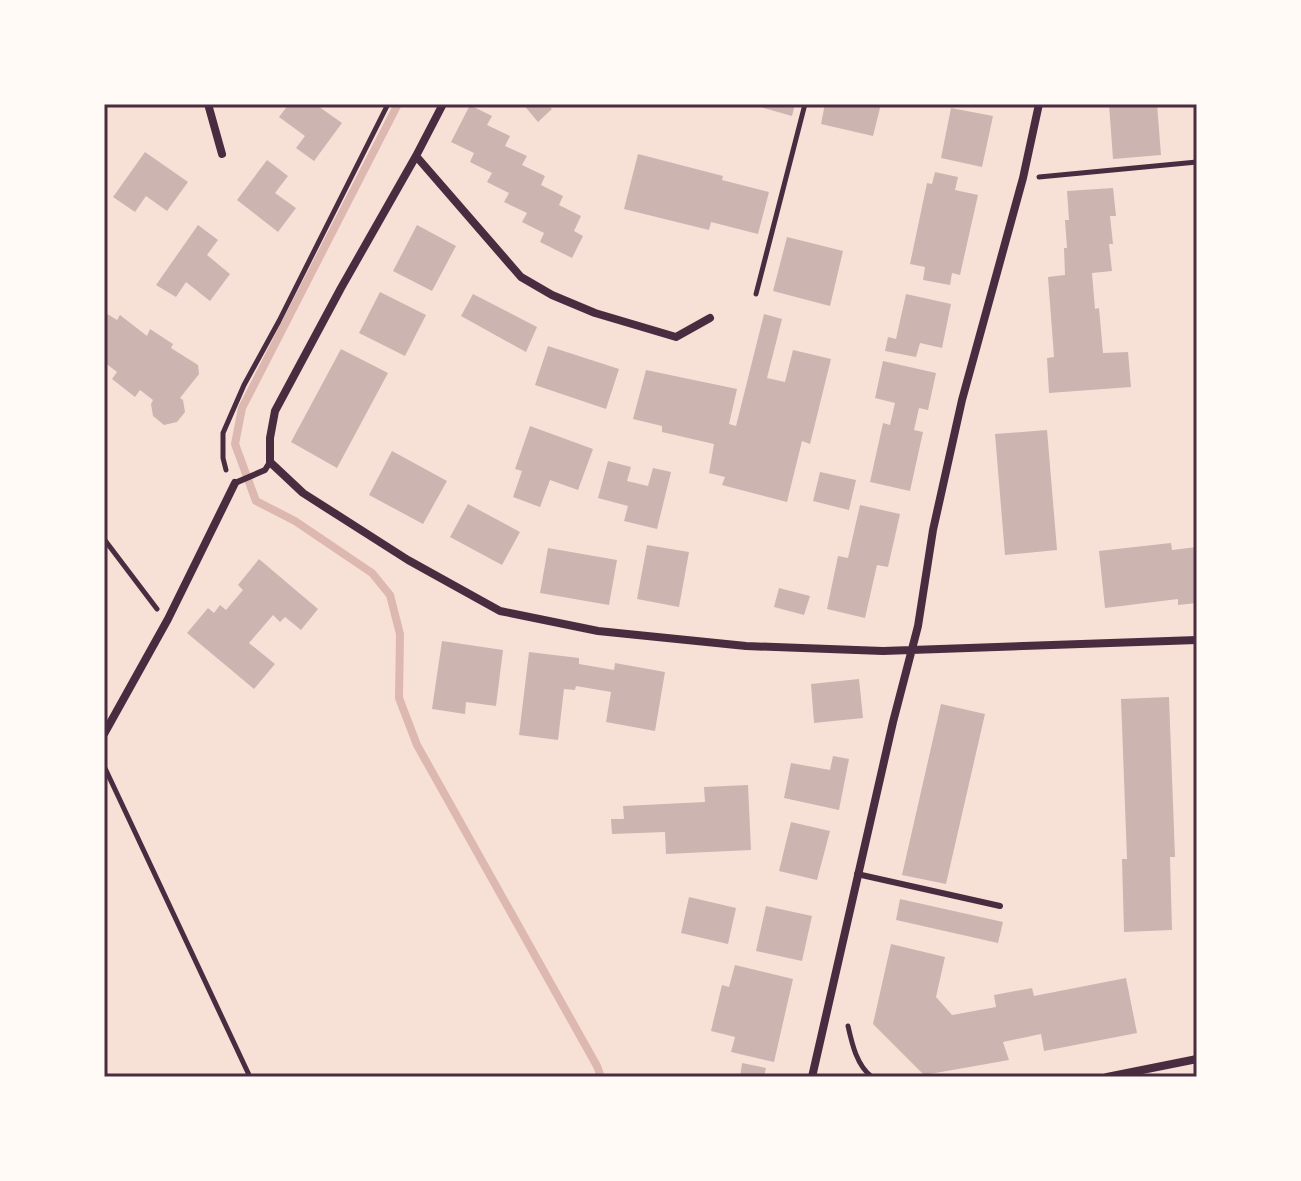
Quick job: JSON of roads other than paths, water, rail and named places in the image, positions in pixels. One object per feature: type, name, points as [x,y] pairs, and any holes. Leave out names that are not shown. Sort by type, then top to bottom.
[{"type":"street","points":[[208,104],[222,154]]},
{"type":"street","points":[[443,104],[275,411],[268,466],[303,493],[408,560],[500,611],[598,631],[731,645],[912,651],[1197,640]]},
{"type":"street","points":[[812,1077],[857,874],[918,626],[933,530],[962,400],[1023,178],[1039,104]]},
{"type":"street","points":[[416,156],[521,277],[552,295],[595,313],[676,337],[710,318]]},
{"type":"street","points":[[104,734],[168,619],[233,487]]},
{"type":"street","points":[[1107,1077],[1197,1059]]},
{"type":"lane","points":[[233,487],[268,466]]},
{"type":"lane","points":[[857,874],[1000,906]]},
{"type":"waterway","points":[[398,104],[242,408],[235,444],[256,501],[295,521],[372,573],[390,595],[400,634],[399,698],[417,745],[601,1077]]}]
